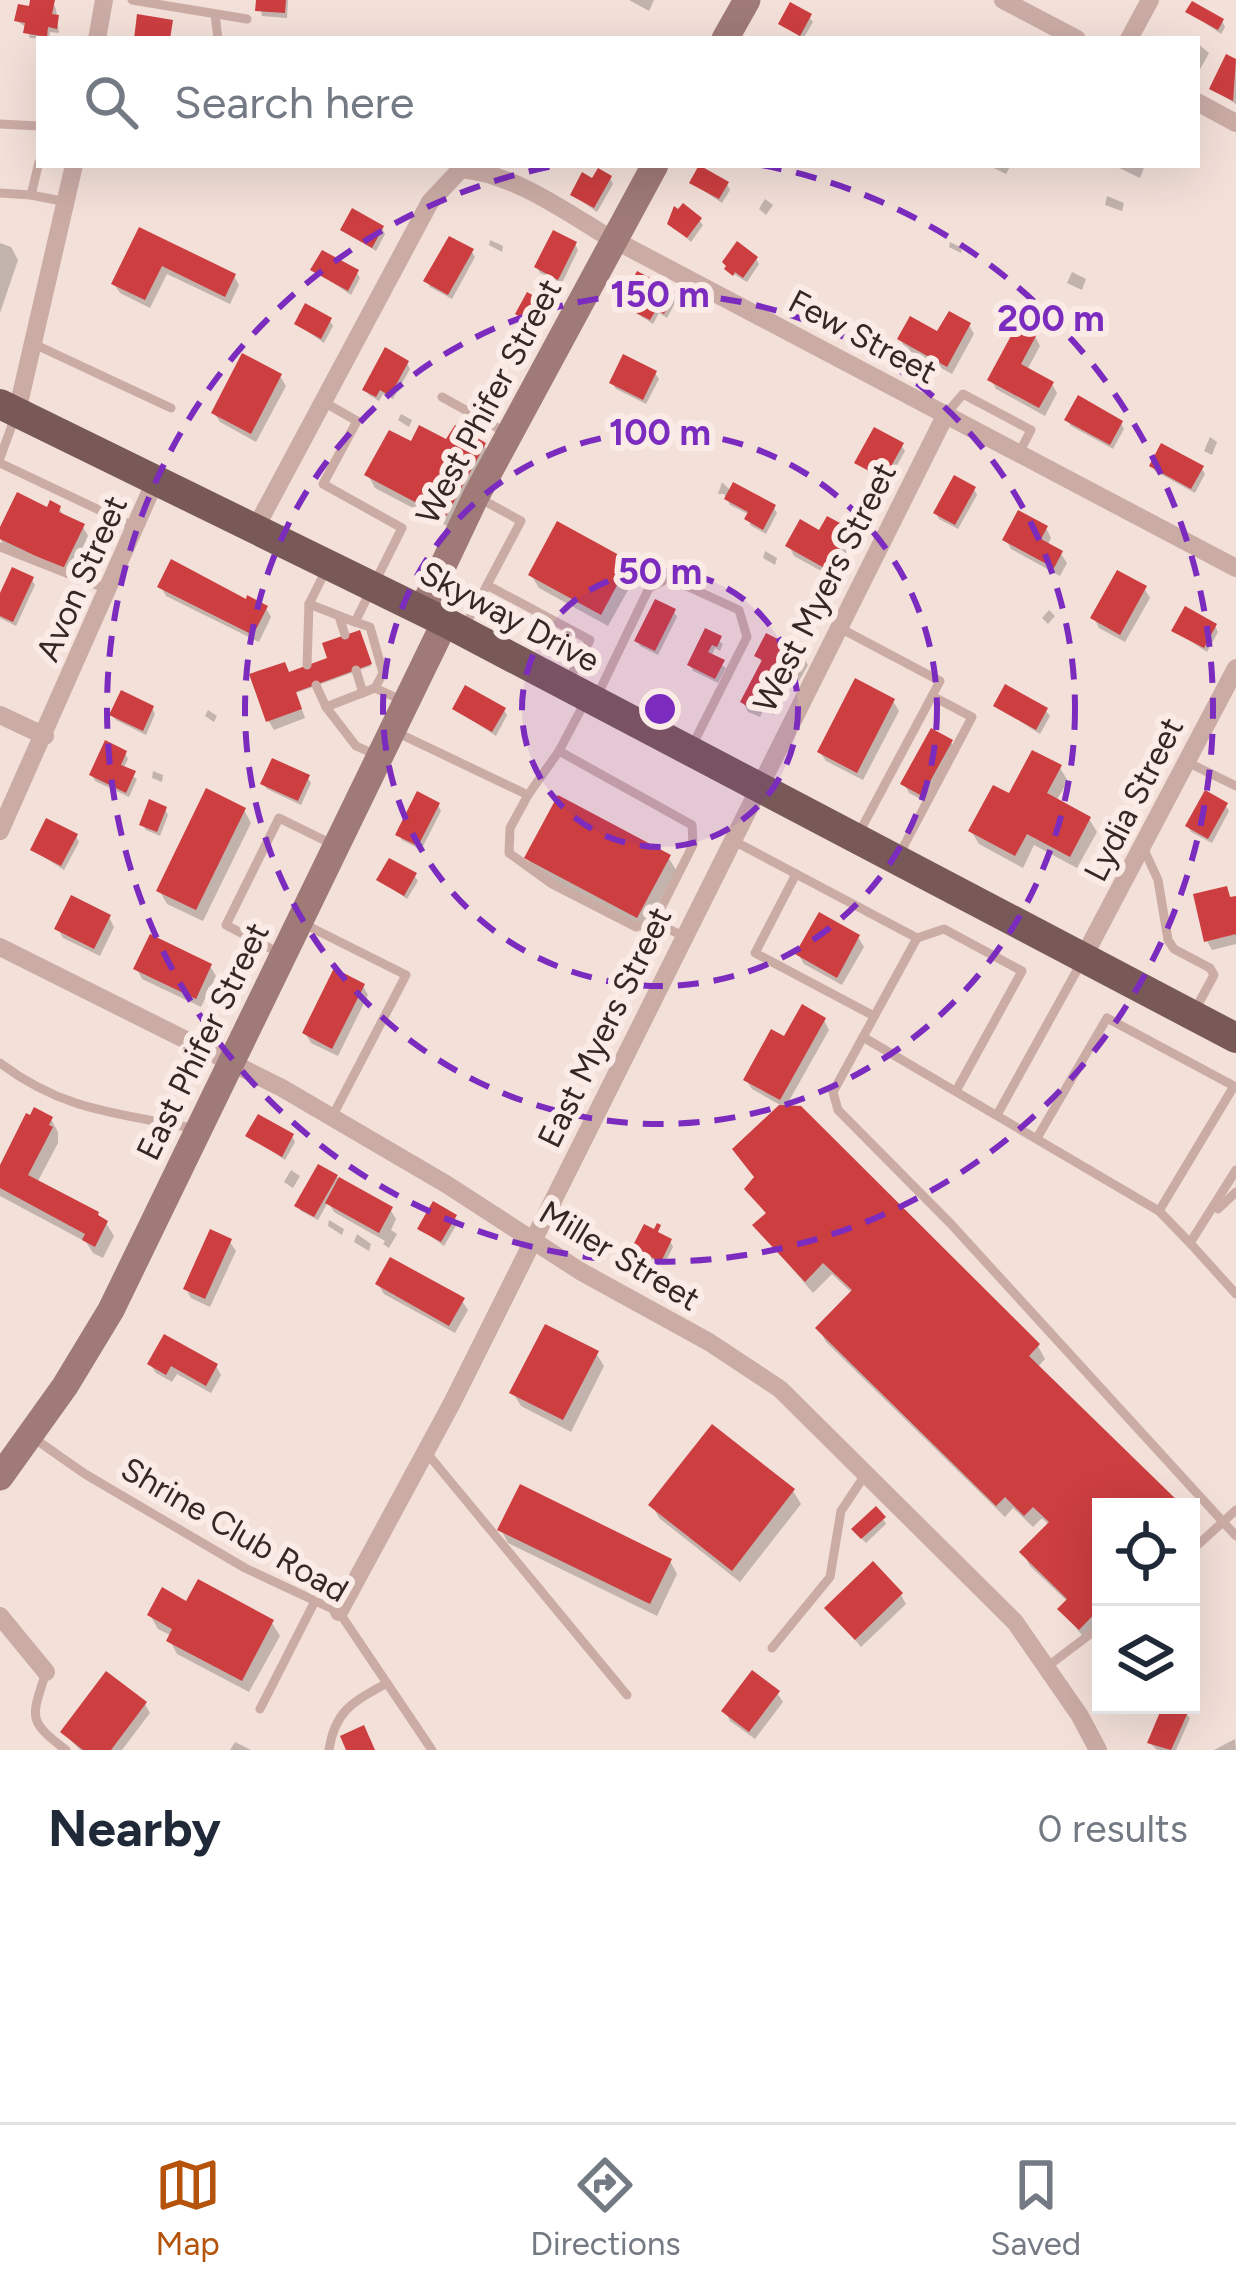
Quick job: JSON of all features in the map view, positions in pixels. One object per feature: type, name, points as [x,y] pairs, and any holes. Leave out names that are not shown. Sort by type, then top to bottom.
[{"type":"main road","name":"Skyway Drive","points":[[9,408],[443,621],[1236,1038]]},
{"type":"street","points":[[98,36],[104,0]]},
{"type":"street","points":[[727,36],[746,0]]},
{"type":"street","points":[[1003,0],[1071,36]]},
{"type":"street","points":[[1131,36],[1150,0]]},
{"type":"street","points":[[1200,104],[1236,123]]},
{"type":"street","points":[[9,408],[34,344],[73,168]]},
{"type":"street","name":"West Phifer Street","points":[[443,621],[476,496],[653,168]]},
{"type":"street","name":"Few Street","points":[[318,409],[430,202],[461,169],[486,171],[1236,568]]},
{"type":"street","points":[[255,529],[318,409]]},
{"type":"street","name":"West Myers Street","points":[[757,787],[946,414]]},
{"type":"street","name":"Avon Street","points":[[0,831],[156,479]]},
{"type":"street","name":"East Phifer Street","points":[[0,1477],[111,1310],[443,621]]},
{"type":"street","name":"Lydia Street","points":[[1083,958],[1236,668]]},
{"type":"street","points":[[0,715],[44,736]]},
{"type":"street","name":"East Myers Street","points":[[339,1612],[426,1452],[757,787]]},
{"type":"street","name":"Miller Street","points":[[0,947],[332,1117],[780,1388],[1015,1622],[1080,1715],[1098,1750]]},
{"type":"street","points":[[0,1616],[46,1672]]},
{"type":"lane","points":[[132,0],[248,20]]},
{"type":"lane","points":[[214,14],[218,36]]},
{"type":"lane","points":[[0,124],[36,127]]},
{"type":"lane","points":[[31,195],[38,168]]},
{"type":"lane","points":[[0,193],[67,202]]},
{"type":"lane","points":[[34,344],[171,408]]},
{"type":"lane","points":[[442,397],[510,435]]},
{"type":"lane","points":[[9,408],[0,461],[136,527]]},
{"type":"lane","points":[[318,409],[356,421],[323,484],[402,528],[355,622]]},
{"type":"lane","points":[[443,621],[487,585],[521,521],[476,496]]},
{"type":"lane","points":[[0,547],[108,590]]},
{"type":"lane","points":[[307,665],[309,604],[329,564]]},
{"type":"lane","points":[[683,936],[654,922],[636,927],[552,884],[509,853],[510,828],[559,751],[583,695],[649,588],[669,578],[739,610],[747,638],[689,751]]},
{"type":"lane","points":[[487,585],[590,640],[583,695]]},
{"type":"lane","points":[[309,604],[370,627],[382,673],[375,688],[326,707]]},
{"type":"lane","points":[[339,616],[345,635]]},
{"type":"lane","points":[[838,628],[940,681],[856,839]]},
{"type":"lane","points":[[356,670],[363,693]]},
{"type":"lane","points":[[316,686],[356,746],[380,756]]},
{"type":"lane","points":[[375,688],[406,703]]},
{"type":"lane","points":[[897,860],[972,717],[932,696]]},
{"type":"lane","points":[[393,730],[528,795]]},
{"type":"lane","points":[[559,751],[692,825],[693,845],[654,922]]},
{"type":"lane","points":[[1185,761],[1236,786]]},
{"type":"lane","points":[[284,956],[226,926],[279,818],[337,847]]},
{"type":"lane","points":[[731,839],[917,938]]},
{"type":"lane","points":[[1142,845],[1158,880],[1168,940],[1214,975],[1192,1016]]},
{"type":"lane","points":[[796,874],[755,953],[874,1016]]},
{"type":"lane","points":[[300,922],[406,976],[332,1117]]},
{"type":"lane","points":[[956,1091],[1022,971],[944,929],[917,938],[833,1092],[838,1110],[950,1223],[1236,1536]]},
{"type":"lane","points":[[997,1115],[1083,958]]},
{"type":"lane","points":[[1037,1138],[1106,1018],[1234,1086],[1159,1210]]},
{"type":"lane","points":[[863,1037],[1159,1210],[1234,1285]]},
{"type":"lane","points":[[0,1063],[25,1082],[76,1106],[199,1130]]},
{"type":"lane","points":[[1190,1243],[1236,1170]]},
{"type":"lane","points":[[1208,1218],[1236,1192]]},
{"type":"lane","name":"Shrine Club Road","points":[[30,1436],[244,1568],[339,1612],[432,1750]]},
{"type":"lane","points":[[426,1452],[627,1695]]},
{"type":"lane","points":[[772,1648],[830,1576],[841,1511],[867,1472]]},
{"type":"lane","points":[[1200,1543],[1236,1510]]},
{"type":"lane","points":[[260,1709],[316,1599]]},
{"type":"lane","points":[[1046,1667],[1092,1633]]},
{"type":"lane","points":[[46,1672],[32,1717],[38,1729],[66,1750]]},
{"type":"lane","points":[[329,1750],[332,1729],[348,1705],[387,1683]]},
{"type":"building","points":[[30,0],[55,0],[52,14],[59,15],[57,29],[48,27],[47,36],[23,33],[25,23],[14,21],[18,4],[29,6]]},
{"type":"building","points":[[256,0],[286,0],[285,13],[255,11]]},
{"type":"building","points":[[1192,1],[1224,19],[1218,30],[1185,12]]},
{"type":"building","points":[[790,2],[812,14],[800,36],[778,24]]},
{"type":"building","points":[[137,14],[173,20],[170,36],[134,36]]},
{"type":"building","points":[[1226,54],[1236,59],[1233,101],[1209,89]]},
{"type":"building","points":[[598,168],[612,176],[594,208],[570,195],[582,172],[592,178]]},
{"type":"building","points":[[697,168],[729,182],[719,199],[689,183]]},
{"type":"building","points":[[683,203],[702,218],[687,238],[667,224],[674,206],[678,209]]},
{"type":"building","points":[[352,208],[384,226],[372,248],[340,230]]},
{"type":"building","points":[[139,227],[236,274],[225,297],[162,266],[145,300],[111,284]]},
{"type":"building","points":[[553,230],[577,242],[558,280],[534,267]]},
{"type":"building","points":[[449,236],[474,249],[448,295],[423,281]]},
{"type":"building","points":[[737,241],[758,257],[743,278],[735,272],[733,276],[722,262]]},
{"type":"building","points":[[322,250],[359,270],[348,291],[310,270]]},
{"type":"building","points":[[637,271],[676,291],[664,314],[656,310],[650,320],[624,307]]},
{"type":"building","points":[[527,292],[545,302],[541,309],[546,311],[537,327],[515,314]]},
{"type":"building","points":[[305,303],[332,318],[321,339],[294,324]]},
{"type":"building","points":[[949,311],[971,323],[947,367],[897,339],[910,316],[937,331]]},
{"type":"building","points":[[1018,323],[1037,334],[1021,364],[1054,382],[1039,408],[987,380]]},
{"type":"building","points":[[385,347],[409,361],[390,396],[380,390],[376,397],[362,390]]},
{"type":"building","points":[[242,353],[282,374],[251,434],[211,413]]},
{"type":"building","points":[[623,354],[657,371],[643,400],[609,383]]},
{"type":"building","points":[[1078,395],[1123,421],[1110,445],[1064,420]]},
{"type":"building","points":[[419,425],[446,439],[455,425],[486,443],[445,518],[364,475],[389,430],[411,441]]},
{"type":"building","points":[[874,427],[904,443],[884,479],[854,463]]},
{"type":"building","points":[[1161,443],[1204,466],[1191,489],[1149,466]]},
{"type":"building","points":[[954,475],[976,487],[955,525],[933,513]]},
{"type":"building","points":[[733,482],[776,505],[763,530],[744,519],[748,512],[724,499]]},
{"type":"building","points":[[17,492],[47,507],[50,500],[61,506],[59,512],[85,524],[63,569],[0,539],[0,527]]},
{"type":"building","points":[[1018,510],[1048,526],[1041,539],[1063,551],[1054,568],[1002,540]]},
{"type":"building","points":[[827,516],[851,529],[828,570],[785,546],[800,519],[819,530]]},
{"type":"building","points":[[557,521],[630,561],[601,615],[528,575]]},
{"type":"building","points":[[171,559],[268,606],[253,635],[157,587]]},
{"type":"building","points":[[12,567],[34,577],[13,622],[0,616],[0,593]]},
{"type":"building","points":[[1117,570],[1147,586],[1120,635],[1090,618]]},
{"type":"building","points":[[655,599],[676,609],[655,651],[634,641]]},
{"type":"building","points":[[1185,606],[1217,624],[1204,648],[1171,631]]},
{"type":"building","points":[[705,628],[722,636],[708,652],[725,660],[715,679],[687,665]]},
{"type":"building","points":[[360,630],[372,664],[296,692],[302,709],[266,722],[249,674],[285,662],[289,672],[327,658],[322,643]]},
{"type":"building","points":[[766,633],[805,653],[794,674],[788,671],[769,707],[758,702],[754,710],[740,702],[762,660],[754,656]]},
{"type":"building","points":[[855,678],[895,699],[857,773],[817,752]]},
{"type":"building","points":[[1005,684],[1048,708],[1036,730],[993,706]]},
{"type":"building","points":[[465,685],[506,708],[492,732],[452,709]]},
{"type":"building","points":[[121,690],[154,706],[143,731],[109,715]]},
{"type":"building","points":[[931,728],[953,740],[922,796],[900,784]]},
{"type":"building","points":[[105,740],[127,751],[121,765],[136,771],[126,793],[89,775]]},
{"type":"building","points":[[1032,750],[1062,765],[1047,793],[1091,817],[1070,857],[1027,834],[1015,856],[968,831],[993,785],[1009,793]]},
{"type":"building","points":[[272,758],[310,775],[298,801],[260,784]]},
{"type":"building","points":[[206,788],[246,808],[196,910],[156,891]]},
{"type":"building","points":[[1205,790],[1228,803],[1208,839],[1185,826]]},
{"type":"building","points":[[417,791],[440,803],[418,846],[395,835]]},
{"type":"building","points":[[558,795],[671,855],[637,918],[524,858]]},
{"type":"building","points":[[149,799],[167,807],[157,832],[139,825]]},
{"type":"building","points":[[46,818],[78,834],[61,866],[30,850]]},
{"type":"building","points":[[389,858],[417,873],[404,896],[376,880]]},
{"type":"building","points":[[1227,886],[1230,897],[1236,896],[1236,934],[1204,942],[1193,894]]},
{"type":"building","points":[[71,895],[111,915],[94,949],[54,929]]},
{"type":"building","points":[[819,912],[860,935],[837,978],[795,954]]},
{"type":"building","points":[[150,934],[212,964],[196,999],[133,969]]},
{"type":"building","points":[[334,968],[365,984],[332,1049],[302,1033]]},
{"type":"building","points":[[802,1004],[826,1018],[780,1100],[743,1080],[771,1029],[784,1036]]},
{"type":"building","points":[[779,1105],[801,1106],[1040,1344],[1029,1356],[1175,1498],[1092,1498],[1092,1616],[1079,1630],[1057,1609],[1067,1599],[1019,1552],[1049,1522],[1033,1507],[1024,1516],[1005,1497],[996,1506],[815,1328],[852,1290],[823,1263],[805,1282],[752,1225],[766,1213],[744,1189],[754,1177],[732,1149]]},
{"type":"building","points":[[34,1107],[53,1117],[49,1125],[53,1127],[28,1175],[108,1221],[95,1247],[82,1240],[85,1234],[0,1188],[0,1165],[26,1113],[30,1115]]},
{"type":"building","points":[[258,1114],[294,1134],[282,1157],[245,1136]]},
{"type":"building","points":[[318,1164],[338,1175],[314,1217],[294,1206]]},
{"type":"building","points":[[339,1177],[393,1207],[379,1233],[325,1203]]},
{"type":"building","points":[[433,1201],[457,1215],[441,1242],[417,1229]]},
{"type":"building","points":[[657,1223],[661,1225],[658,1232],[672,1239],[661,1262],[649,1256],[646,1262],[629,1253],[644,1224],[654,1229]]},
{"type":"building","points":[[210,1229],[232,1239],[205,1299],[183,1289]]},
{"type":"building","points":[[390,1257],[465,1298],[449,1326],[375,1284]]},
{"type":"building","points":[[545,1324],[599,1351],[563,1420],[509,1393]]},
{"type":"building","points":[[164,1334],[218,1364],[206,1386],[171,1366],[166,1375],[147,1364]]},
{"type":"building","points":[[712,1424],[795,1489],[732,1571],[648,1505]]},
{"type":"building","points":[[520,1484],[672,1559],[650,1604],[497,1530]]},
{"type":"building","points":[[876,1506],[886,1517],[861,1539],[851,1529]]},
{"type":"building","points":[[873,1561],[903,1593],[855,1640],[824,1608]]},
{"type":"building","points":[[198,1579],[274,1620],[242,1681],[166,1641],[172,1629],[147,1615],[162,1587],[186,1601]]},
{"type":"building","points":[[752,1670],[780,1691],[749,1732],[721,1711]]},
{"type":"building","points":[[106,1671],[147,1702],[111,1750],[83,1750],[60,1732]]},
{"type":"building","points":[[1159,1714],[1187,1714],[1171,1750],[1147,1743]]},
{"type":"building","points":[[364,1725],[375,1750],[346,1750],[340,1736]]}]
